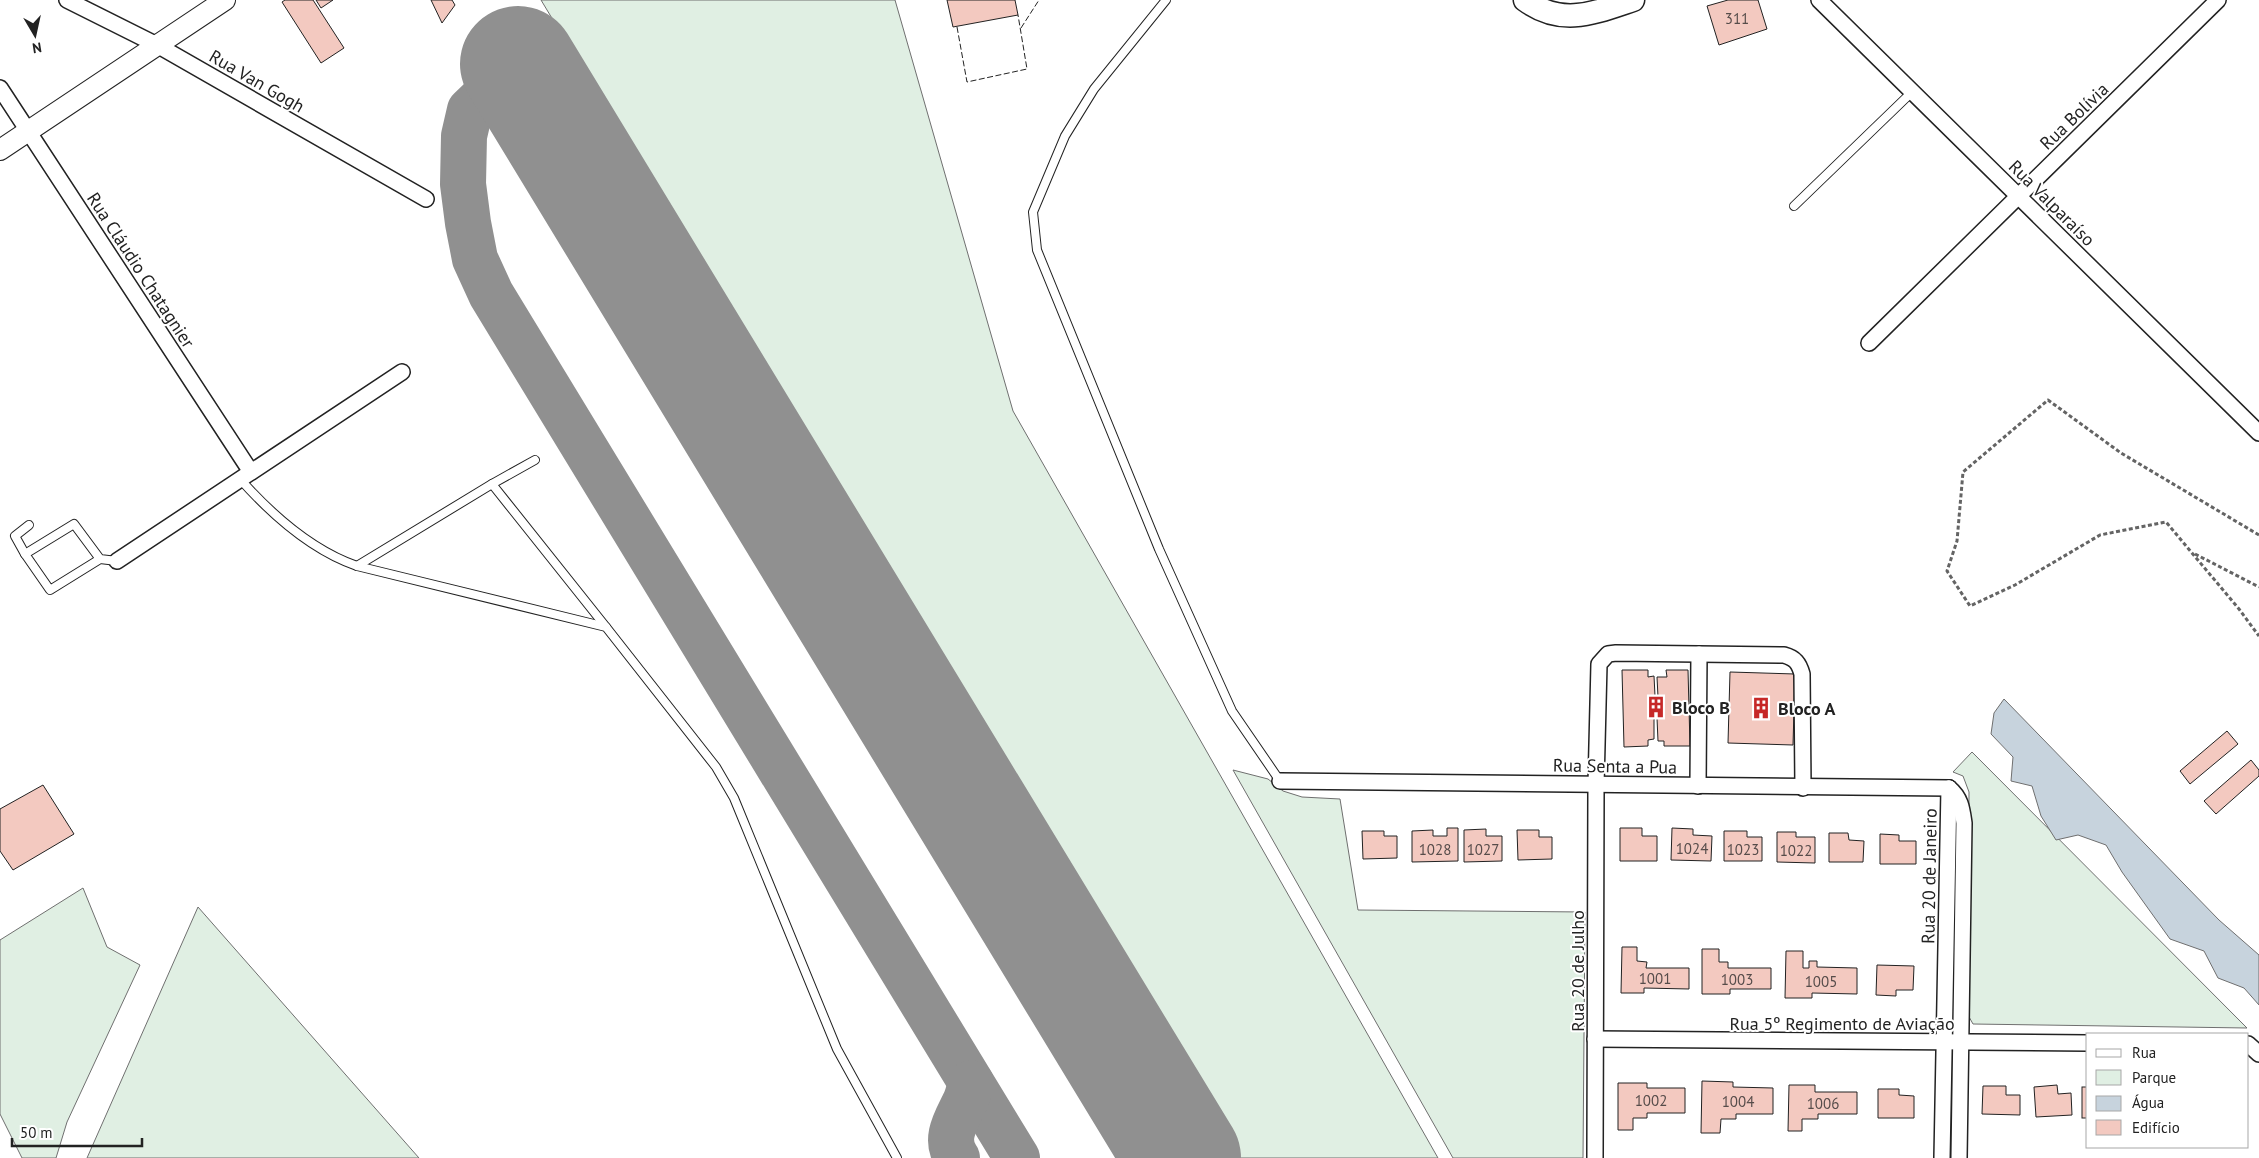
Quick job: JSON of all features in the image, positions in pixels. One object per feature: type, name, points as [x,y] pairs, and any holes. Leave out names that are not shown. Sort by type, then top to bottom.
[{"type":"main road","points":[[1525,0],[1550,14],[1585,15],[1633,0]]},
{"type":"street","name":"Rua Van Gogh","points":[[67,0],[157,45],[426,199]]},
{"type":"street","points":[[0,150],[226,0]]},
{"type":"street","name":"Rua Valparaíso","points":[[1819,0],[2259,433]]},
{"type":"street","name":"Rua Bolívia","points":[[1869,343],[2218,0]]},
{"type":"street","name":"Rua Cláudio Chatagnier","points":[[0,88],[246,475]]},
{"type":"street","points":[[117,561],[402,372]]},
{"type":"street","name":"Rua 20 de Julho","points":[[1595,1158],[1596,785],[1599,664],[1603,658],[1616,653],[1699,654]]},
{"type":"street","points":[[1698,786],[1699,654],[1784,654],[1800,664],[1802,674],[1803,788]]},
{"type":"street","name":"Rua Senta a Pua","points":[[1280,780],[1803,788],[1949,788]]},
{"type":"street","name":"Rua 20 de Janeiro","points":[[1942,1158],[1949,788]]},
{"type":"street","name":"Rua 20 de Janeiro","points":[[1949,788],[1957,795],[1964,823],[1959,1158]]},
{"type":"street","name":"Rua 5º Regimento de Aviação","points":[[1595,1039],[2086,1043]]},
{"type":"street","points":[[2249,1045],[2259,1054]]},
{"type":"lane","points":[[1166,0],[1094,89],[1065,136],[1033,212],[1037,250],[1158,549],[1232,711],[1280,780]]},
{"type":"lane","points":[[1794,206],[1912,92]]},
{"type":"lane","points":[[357,566],[535,460]]},
{"type":"lane","points":[[246,475],[263,505],[323,552],[357,566],[606,627]]},
{"type":"lane","points":[[492,484],[716,767],[734,798],[838,1049],[897,1158]]},
{"type":"lane","points":[[29,524],[15,536],[50,590],[100,560],[117,561]]},
{"type":"lane","points":[[25,554],[74,524],[100,560]]},
{"type":"path","points":[[2259,535],[2121,453],[2048,400],[1963,472],[1957,541],[1947,571],[1970,606],[2015,585],[2100,535],[2166,522],[2239,609],[2259,636]]},
{"type":"path","points":[[2192,553],[2259,587]]},
{"type":"green space","points":[[541,0],[895,0],[1013,411],[1438,1158],[1237,1158]]},
{"type":"green space","points":[[1972,752],[2247,1028],[1973,1024],[1968,1015],[1969,792],[1963,776],[1953,772]]},
{"type":"green space","points":[[1233,770],[1268,779],[1283,791],[1302,797],[1340,799],[1358,910],[1585,912],[1583,1158],[1453,1158]]},
{"type":"green space","points":[[83,888],[107,947],[140,965],[67,1122],[56,1158],[22,1158],[0,1114],[0,940]]},
{"type":"green space","points":[[198,907],[419,1158],[87,1158]]},
{"type":"water","points":[[2004,699],[2219,920],[2259,955],[2259,1005],[2244,988],[2218,978],[2204,951],[2170,939],[2122,872],[2106,845],[2078,835],[2056,840],[2041,816],[2032,786],[2011,781],[2013,757],[1991,734],[1994,713]]},
{"type":"building","points":[[285,0],[313,0],[344,48],[321,63],[282,2]]},
{"type":"building","points":[[316,0],[333,0],[321,8]]},
{"type":"building","points":[[431,0],[452,0],[455,5],[442,23]]},
{"type":"building","points":[[947,0],[1015,0],[1018,15],[953,27]]},
{"type":"building","points":[[1728,0],[1758,0],[1767,29],[1719,45],[1707,6]]},
{"type":"building","name":"Bloco B","points":[[1622,670],[1648,670],[1648,677],[1654,676],[1655,696],[1658,697],[1657,677],[1667,677],[1666,670],[1688,670],[1690,746],[1664,746],[1664,741],[1658,741],[1657,718],[1654,719],[1654,739],[1648,740],[1648,746],[1624,747]]},
{"type":"building","name":"Bloco A","points":[[1730,672],[1795,674],[1793,745],[1728,743]]},
{"type":"building","points":[[2227,731],[2238,744],[2190,784],[2180,771]]},
{"type":"building","points":[[2251,760],[2259,770],[2259,776],[2216,814],[2204,801]]},
{"type":"building","points":[[43,785],[74,834],[13,870],[0,851],[0,809]]},
{"type":"building","points":[[1447,828],[1458,828],[1458,861],[1412,862],[1412,831],[1433,830],[1433,836],[1447,836]]},
{"type":"building","points":[[1620,828],[1642,828],[1642,836],[1657,836],[1657,861],[1620,861]]},
{"type":"building","points":[[1672,828],[1693,829],[1693,835],[1712,836],[1711,861],[1671,860]]},
{"type":"building","points":[[1486,829],[1486,836],[1502,836],[1502,861],[1464,862],[1464,830]]},
{"type":"building","points":[[1517,830],[1539,830],[1539,837],[1552,837],[1552,859],[1518,860]]},
{"type":"building","points":[[1362,831],[1384,831],[1384,836],[1397,836],[1397,858],[1363,859]]},
{"type":"building","points":[[1724,831],[1747,831],[1747,837],[1762,837],[1762,861],[1724,861]]},
{"type":"building","points":[[1777,832],[1796,832],[1796,837],[1815,837],[1815,863],[1777,862]]},
{"type":"building","points":[[1829,833],[1848,833],[1849,840],[1864,841],[1863,862],[1829,862]]},
{"type":"building","points":[[1880,834],[1899,835],[1899,841],[1916,841],[1916,864],[1880,864]]},
{"type":"building","points":[[1622,947],[1637,947],[1637,961],[1647,962],[1646,968],[1689,968],[1689,989],[1644,988],[1644,993],[1621,993]]},
{"type":"building","points":[[1702,949],[1719,949],[1719,962],[1728,962],[1728,968],[1771,968],[1771,989],[1730,989],[1730,994],[1702,994]]},
{"type":"building","points":[[1786,951],[1803,951],[1803,968],[1809,968],[1809,961],[1817,961],[1817,967],[1857,968],[1857,994],[1812,993],[1812,998],[1785,998]]},
{"type":"building","points":[[1877,965],[1914,966],[1913,990],[1896,990],[1896,996],[1876,995]]},
{"type":"building","points":[[1702,1081],[1733,1082],[1733,1087],[1773,1088],[1773,1114],[1736,1114],[1736,1119],[1721,1119],[1720,1133],[1701,1133]]},
{"type":"building","points":[[1618,1083],[1647,1083],[1647,1088],[1685,1088],[1685,1113],[1647,1113],[1647,1118],[1633,1118],[1633,1130],[1618,1130]]},
{"type":"building","points":[[1789,1085],[1815,1085],[1815,1092],[1857,1092],[1857,1114],[1818,1114],[1818,1119],[1802,1119],[1802,1131],[1788,1131]]},
{"type":"building","points":[[2057,1085],[2058,1094],[2071,1093],[2072,1115],[2036,1117],[2034,1087]]},
{"type":"building","points":[[1983,1086],[2006,1086],[2006,1095],[2020,1095],[2020,1115],[1982,1114]]},
{"type":"building","points":[[2082,1087],[2086,1087],[2086,1118],[2082,1118]]},
{"type":"building","points":[[1878,1089],[1899,1089],[1899,1095],[1914,1096],[1914,1118],[1878,1118]]},
{"type":"taxiway","points":[[518,64],[470,110],[464,136],[463,184],[475,259],[491,294],[1017,1158]]},
{"type":"taxiway","points":[[957,1158],[951,1144],[951,1136],[971,1083]]},
{"type":"runway","points":[[518,64],[1183,1158]]},
{"type":"fence","points":[[1021,28],[1039,0]]},
{"type":"fence","points":[[957,27],[967,82],[1027,69],[1018,15]]},
{"type":"place","name":"Bloco B","points":[[1656,707]]},
{"type":"place","name":"Bloco A","points":[[1761,708]]}]
